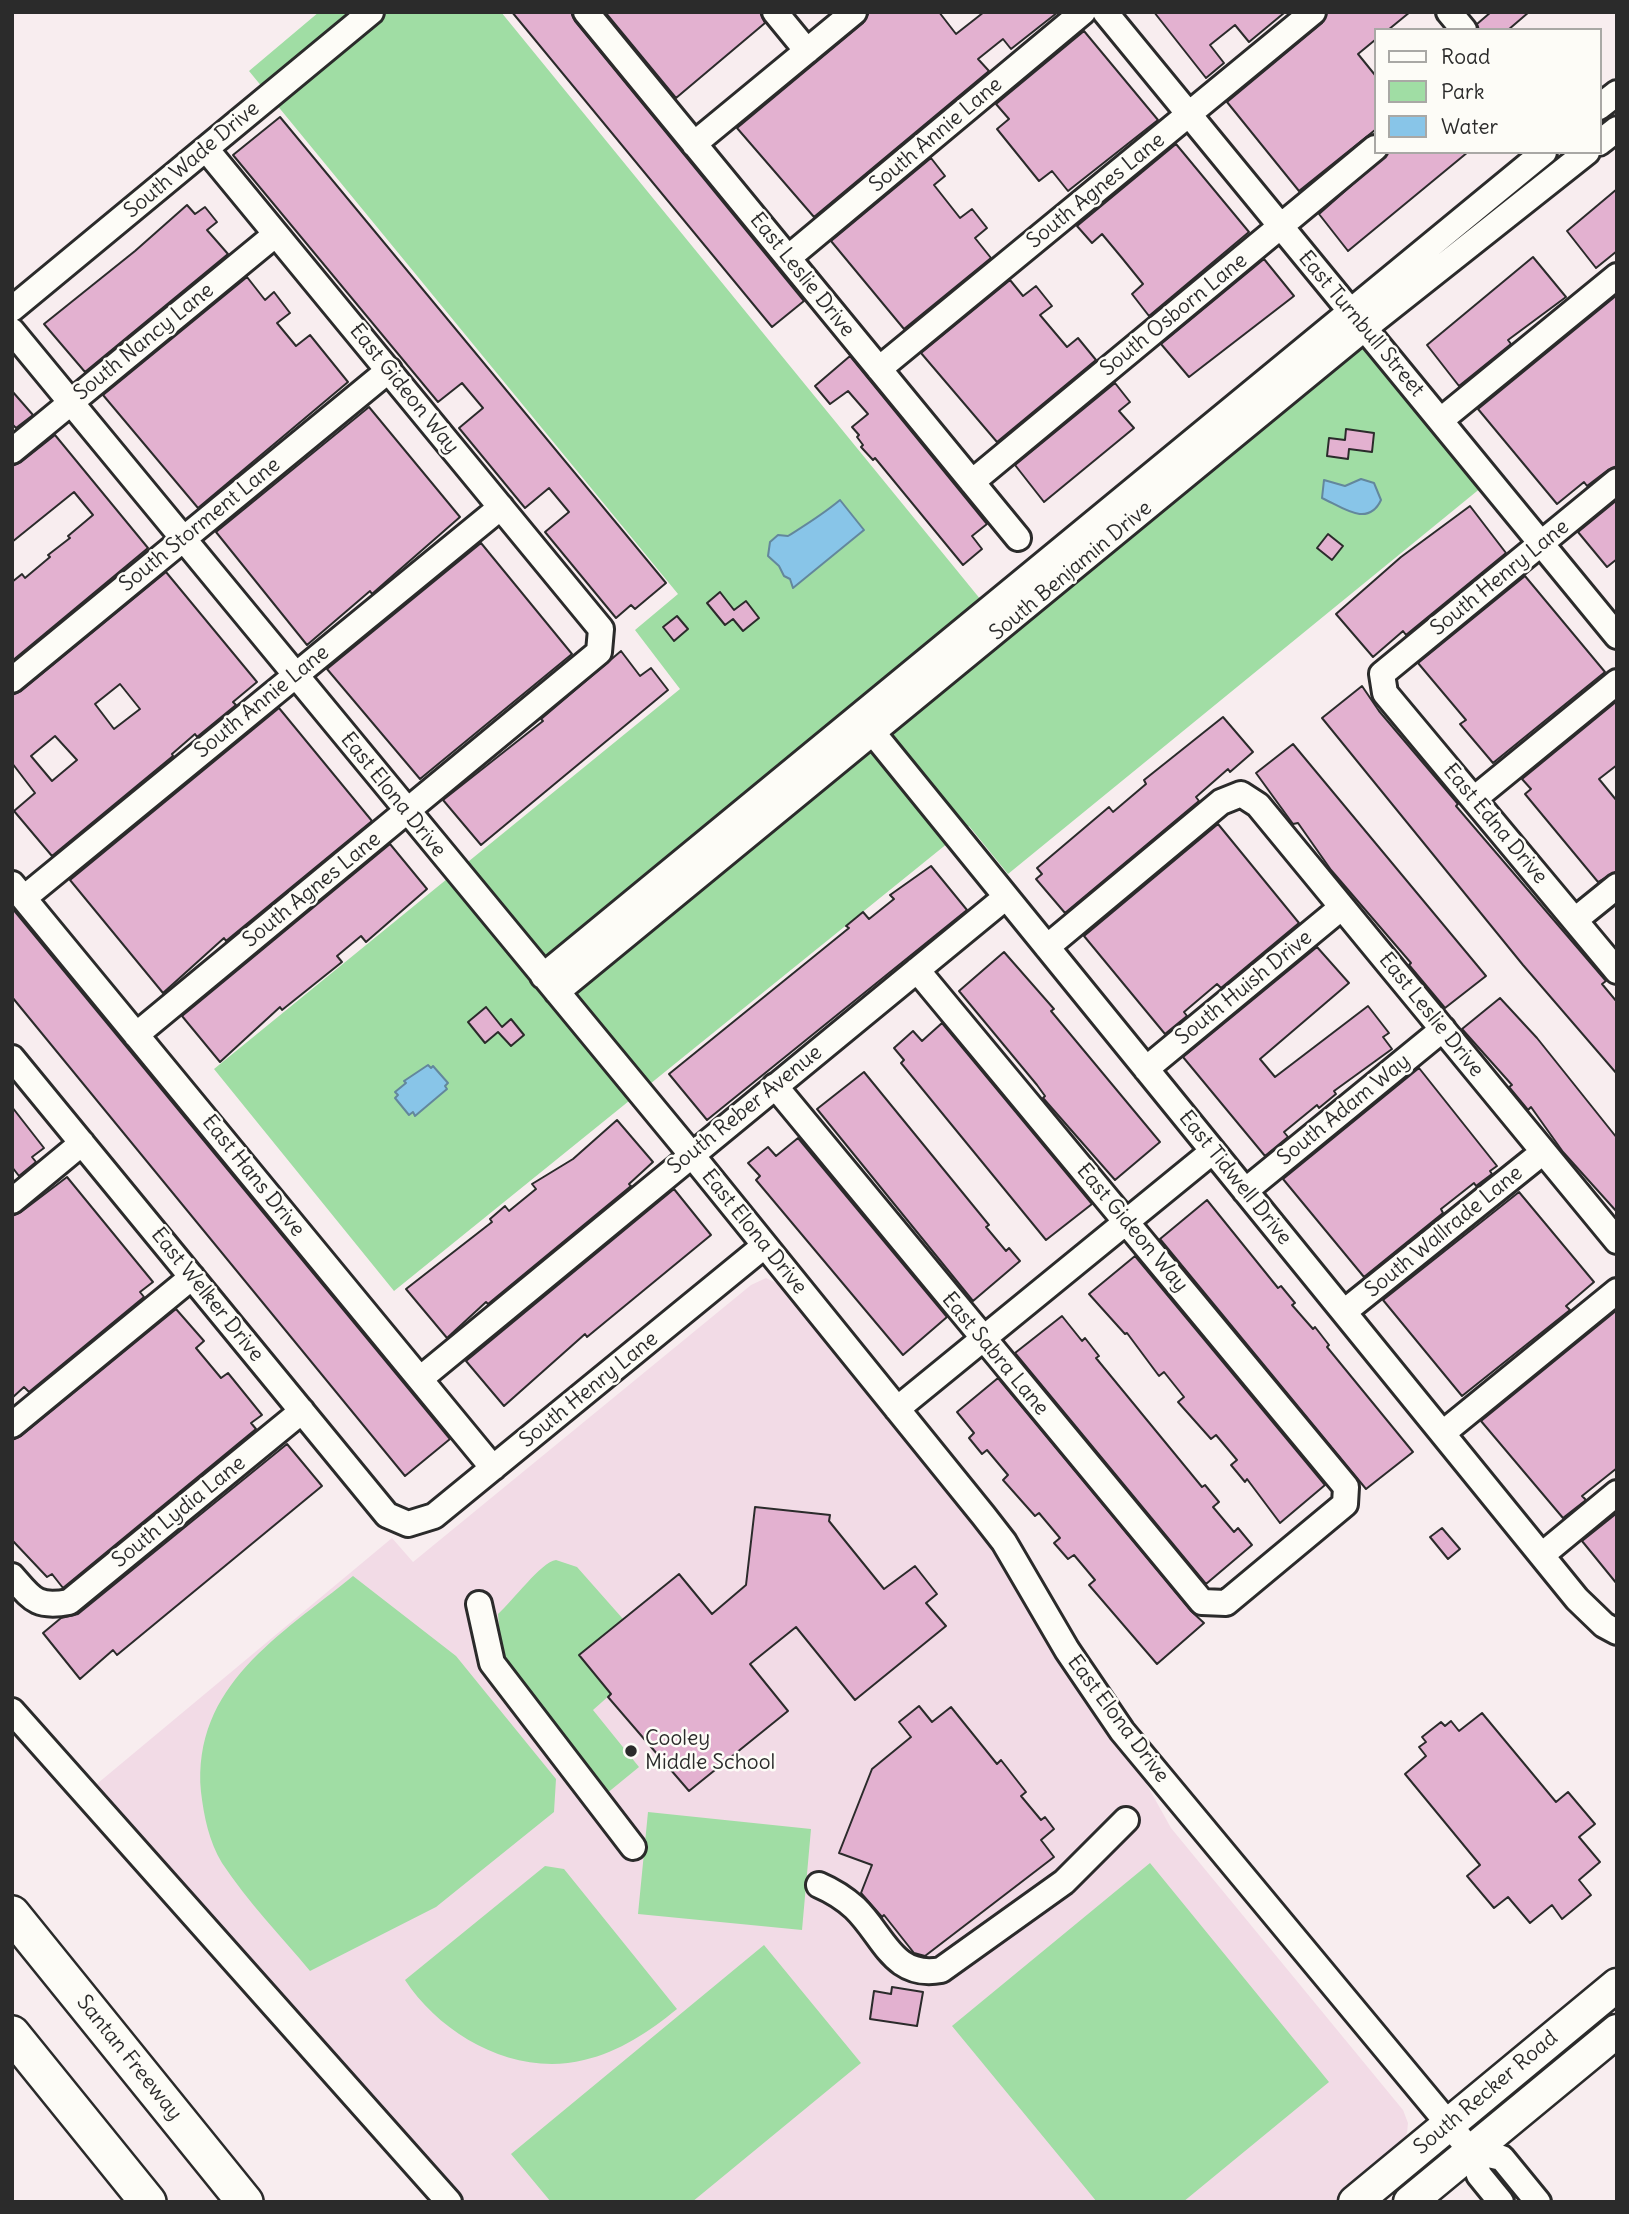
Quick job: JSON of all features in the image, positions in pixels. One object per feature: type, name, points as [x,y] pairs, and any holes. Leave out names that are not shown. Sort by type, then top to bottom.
[{"type":"highway","name":"Santan Freeway","points":[[12,1914],[245,2202]]},
{"type":"highway","points":[[12,2034],[148,2202]]},
{"type":"main road","name":"South Recker Road","points":[[1355,2202],[1617,1985]]},
{"type":"main road","name":"South Recker Road","points":[[1410,2202],[1617,2031]]},
{"type":"street","name":"South Wade Drive","points":[[12,309],[371,12]]},
{"type":"street","name":"East Leslie Drive","points":[[586,12],[1018,538]]},
{"type":"street","points":[[775,12],[807,51]]},
{"type":"street","points":[[694,144],[854,12]]},
{"type":"street","name":"South Annie Lane","points":[[788,258],[1083,12]]},
{"type":"street","name":"East Turnbull Street","points":[[1105,12],[1617,636]]},
{"type":"street","name":"South Agnes Lane","points":[[879,369],[1313,12]]},
{"type":"street","points":[[1449,12],[1462,28]]},
{"type":"street","points":[[1601,105],[1617,93]]},
{"type":"street","points":[[1601,141],[1617,129]]},
{"type":"street","name":"East Gideon Way","points":[[206,149],[601,629]]},
{"type":"street","name":"South Osborn Lane","points":[[972,482],[1374,149]]},
{"type":"street","name":"South Benjamin Drive","points":[[550,984],[867,726],[1357,319],[1542,154]]},
{"type":"street","name":"South Benjamin Drive","points":[[1357,319],[1584,154]]},
{"type":"street","name":"South Nancy Lane","points":[[12,451],[276,234]]},
{"type":"street","points":[[1441,420],[1617,276]]},
{"type":"street","name":"East Elona Drive","points":[[12,331],[691,1154],[1003,1542],[1067,1650],[1122,1731],[1471,2151],[1479,2175],[1501,2202]]},
{"type":"street","name":"South Storment Lane","points":[[12,680],[389,370]]},
{"type":"street","name":"South Henry Lane","points":[[1382,674],[1617,481]]},
{"type":"street","name":"South Annie Lane","points":[[18,891],[295,676],[501,507]]},
{"type":"street","name":"South Agnes Lane","points":[[136,1035],[599,652],[601,629]]},
{"type":"street","name":"East Edna Drive","points":[[1382,674],[1385,693],[1617,971]]},
{"type":"street","points":[[1474,799],[1617,682]]},
{"type":"street","name":"East Tidwell Drive","points":[[867,726],[1577,1599],[1604,1625],[1617,1632]]},
{"type":"street","name":"East Leslie Drive","points":[[1047,947],[1221,802],[1241,794],[1258,805],[1617,1241]]},
{"type":"street","points":[[1575,920],[1617,886]]},
{"type":"street","name":"East Hans Drive","points":[[18,891],[493,1468]]},
{"type":"street","name":"South Reber Avenue","points":[[419,1379],[1006,897]]},
{"type":"street","name":"South Huish Drive","points":[[1146,1069],[1342,908]]},
{"type":"street","name":"East Gideon Way","points":[[917,970],[1346,1487],[1345,1504],[1226,1603]]},
{"type":"street","name":"South Adam Way","points":[[1245,1191],[1443,1029]]},
{"type":"street","name":"East Welker Drive","points":[[12,1058],[387,1515],[408,1524]]},
{"type":"street","name":"East Sabra Lane","points":[[775,1086],[1202,1602],[1226,1603]]},
{"type":"street","points":[[12,1201],[82,1143]]},
{"type":"street","points":[[897,1409],[1213,1151]]},
{"type":"street","name":"South Wallrade Lane","points":[[1344,1312],[1543,1152]]},
{"type":"street","name":"South Henry Lane","points":[[408,1524],[434,1516],[764,1246]]},
{"type":"street","points":[[12,1425],[192,1277]]},
{"type":"street","points":[[1443,1433],[1617,1291]]},
{"type":"street","name":"South Lydia Lane","points":[[12,1576],[33,1601],[52,1605],[69,1602],[302,1411]]},
{"type":"street","points":[[1542,1555],[1617,1493]]},
{"type":"street","points":[[479,1604],[492,1663],[633,1847]]},
{"type":"street","points":[[12,1711],[449,2202]]},
{"type":"street","points":[[819,1885],[837,1893],[856,1909],[904,1966],[924,1973],[941,1970],[1064,1882],[1126,1820]]},
{"type":"street","points":[[1471,2151],[1502,2158],[1538,2202]]},
{"type":"shaded area","name":"Cooley Middle School","points":[[766,1278],[780,1285],[985,1536],[1021,1589],[1080,1694],[1136,1765],[1171,1828],[1403,2110],[1408,2123],[1401,2146],[1335,2202],[458,2202],[92,1788],[392,1538],[413,1562],[751,1285]]},
{"type":"green space","points":[[319,12],[501,12],[981,600],[1335,309],[1482,487],[1008,874],[969,826],[394,1291],[214,1069],[680,689],[635,630],[678,594],[249,71]]},
{"type":"green space","points":[[556,1560],[577,1567],[623,1619],[579,1655],[611,1694],[593,1710],[639,1767],[606,1794],[508,1671],[501,1654],[498,1614],[543,1567]]},
{"type":"green space","points":[[353,1576],[456,1656],[556,1779],[554,1812],[436,1907],[310,1971],[242,1891],[217,1855],[202,1801],[202,1754],[211,1721],[226,1692],[247,1666],[271,1642]]},
{"type":"green space","points":[[648,1812],[811,1829],[802,1930],[638,1914]]},
{"type":"green space","points":[[1150,1863],[1329,2082],[1183,2202],[1097,2202],[952,2026]]},
{"type":"green space","points":[[545,1866],[564,1869],[677,2009],[622,2046],[584,2060],[558,2064],[532,2063],[482,2047],[439,2019],[405,1980]]},
{"type":"green space","points":[[764,1945],[861,2063],[692,2202],[551,2202],[511,2154]]},
{"type":"water","points":[[1361,479],[1374,483],[1381,500],[1369,513],[1354,513],[1322,498],[1324,480],[1345,486]]},
{"type":"water","points":[[840,500],[864,530],[793,588],[790,579],[784,576],[779,566],[768,556],[770,542],[778,535],[788,536]]},
{"type":"water","points":[[428,1065],[431,1068],[433,1066],[448,1083],[445,1086],[447,1089],[415,1116],[413,1112],[409,1115],[395,1098],[398,1095],[395,1092],[406,1083],[404,1081]]},
{"type":"building","points":[[512,12],[571,12],[575,21],[804,301],[772,327]]},
{"type":"building","points":[[605,12],[760,12],[765,23],[676,98]]},
{"type":"building","points":[[869,12],[939,12],[956,34],[984,12],[1058,12],[1011,49],[1003,39],[978,59],[989,71],[814,217],[737,128],[863,23]]},
{"type":"building","points":[[1154,12],[1289,12],[1284,13],[1249,42],[1235,25],[1210,45],[1224,63],[1206,78]]},
{"type":"building","points":[[1327,12],[1410,12],[1390,28],[1374,28],[1374,41],[1358,54],[1374,74],[1374,131],[1299,191],[1227,102],[1322,23]]},
{"type":"building","points":[[1491,12],[1529,12],[1510,28],[1478,28],[1477,24]]},
{"type":"building","points":[[1084,31],[1158,120],[1068,191],[1052,171],[1039,181],[997,129],[1009,119],[996,104]]},
{"type":"building","points":[[280,117],[666,583],[635,609],[631,605],[616,618],[545,532],[569,512],[549,488],[525,508],[459,428],[483,408],[462,383],[438,402],[233,155]]},
{"type":"building","points":[[1176,144],[1249,232],[1149,316],[1132,294],[1143,284],[1102,234],[1092,243],[1077,226]]},
{"type":"building","points":[[1387,154],[1466,154],[1348,251],[1319,214]]},
{"type":"building","points":[[931,158],[945,176],[934,185],[960,218],[972,209],[987,228],[975,238],[991,258],[904,329],[831,241]]},
{"type":"building","points":[[1617,189],[1617,251],[1596,268],[1567,231]]},
{"type":"building","points":[[187,205],[195,214],[205,207],[217,222],[207,230],[228,254],[85,372],[44,324]]},
{"type":"building","points":[[1533,257],[1566,297],[1508,340],[1511,344],[1459,386],[1427,345]]},
{"type":"building","points":[[1264,259],[1294,296],[1189,377],[1161,344]]},
{"type":"building","points":[[247,277],[265,300],[274,292],[290,313],[277,323],[296,346],[310,335],[348,382],[198,508],[103,395]]},
{"type":"building","points":[[1010,280],[1023,296],[1036,286],[1052,306],[1040,315],[1067,347],[1078,338],[1096,360],[997,442],[921,353]]},
{"type":"building","points":[[1617,295],[1617,466],[1587,486],[1584,482],[1557,504],[1478,409]]},
{"type":"building","points":[[850,356],[987,524],[972,536],[982,549],[963,565],[875,458],[873,460],[861,447],[863,445],[857,437],[859,435],[852,427],[868,414],[848,391],[830,404],[815,386]]},
{"type":"building","points":[[1115,383],[1130,402],[1119,411],[1134,428],[1044,502],[1015,465]]},
{"type":"building","points":[[12,391],[33,415],[16,428],[12,424]]},
{"type":"building","points":[[369,407],[460,517],[372,594],[370,591],[307,645],[216,532]]},
{"type":"building","points":[[1346,429],[1374,433],[1372,452],[1349,449],[1348,459],[1327,456],[1329,438],[1345,440]]},
{"type":"building","points":[[55,435],[148,548],[12,661],[12,582],[22,574],[25,578],[93,515],[74,492],[12,542],[12,466]]},
{"type":"building","points":[[1617,500],[1617,559],[1607,567],[1578,532]]},
{"type":"building","points":[[1470,506],[1506,553],[1406,635],[1403,631],[1373,657],[1336,614],[1401,557]]},
{"type":"building","points":[[1328,534],[1343,546],[1332,560],[1317,548]]},
{"type":"building","points":[[481,543],[572,654],[420,779],[327,669]]},
{"type":"building","points":[[166,572],[257,682],[233,702],[236,705],[197,737],[195,734],[172,754],[173,756],[52,856],[14,811],[35,793],[12,763],[12,695],[21,691]],"holes":[[[120,684],[140,709],[114,729],[95,704]],[[55,736],[77,760],[52,781],[31,756]]]},
{"type":"building","points":[[1525,576],[1605,672],[1493,763],[1460,724],[1466,720],[1418,663]]},
{"type":"building","points":[[720,592],[734,610],[746,601],[759,618],[743,631],[733,619],[725,625],[707,603]]},
{"type":"building","points":[[677,616],[688,629],[674,641],[663,627]]},
{"type":"building","points":[[621,651],[640,676],[651,668],[668,690],[481,845],[443,800],[543,721],[541,719]]},
{"type":"building","points":[[1362,686],[1379,711],[1458,804],[1456,806],[1606,981],[1602,984],[1617,1002],[1617,1074],[1523,965],[1322,718]]},
{"type":"building","points":[[1617,701],[1617,765],[1599,779],[1617,801],[1617,871],[1598,882],[1525,794],[1531,789],[1522,779]]},
{"type":"building","points":[[279,708],[372,821],[226,941],[224,938],[163,993],[70,880]]},
{"type":"building","points":[[1223,717],[1253,752],[1230,772],[1228,769],[1196,797],[1199,801],[1065,913],[1036,879],[1042,874],[1037,868],[1109,807],[1113,812],[1146,784],[1144,780]]},
{"type":"building","points":[[1293,744],[1486,976],[1445,1008],[1409,965],[1411,963],[1331,870],[1298,823],[1293,824],[1256,773]]},
{"type":"building","points":[[1218,824],[1299,923],[1221,988],[1217,984],[1184,1012],[1187,1016],[1165,1034],[1084,936]]},
{"type":"building","points":[[390,844],[427,889],[366,942],[361,936],[337,956],[342,962],[282,1010],[280,1007],[220,1062],[182,1016]]},
{"type":"building","points":[[931,866],[967,910],[707,1120],[669,1074],[849,928],[846,926],[863,912],[869,919],[894,899],[890,895]]},
{"type":"building","points":[[12,908],[450,1439],[405,1476],[12,997]]},
{"type":"building","points":[[1317,947],[1349,983],[1260,1059],[1275,1077],[1368,1006],[1389,1033],[1383,1037],[1392,1049],[1334,1091],[1336,1094],[1319,1108],[1317,1105],[1284,1132],[1288,1137],[1265,1156],[1183,1057]]},
{"type":"building","points":[[1004,952],[1054,1009],[1051,1011],[1160,1142],[1115,1180],[1043,1098],[1045,1096],[1037,1085],[959,991]]},
{"type":"building","points":[[1500,998],[1537,1038],[1617,1138],[1617,1212],[1563,1152],[1531,1107],[1528,1110],[1509,1087],[1512,1085],[1462,1029]]},
{"type":"building","points":[[486,1007],[502,1027],[511,1019],[524,1035],[511,1046],[498,1032],[485,1043],[468,1022]]},
{"type":"building","points":[[942,1023],[1092,1204],[1046,1240],[901,1063],[904,1060],[894,1048],[913,1031],[922,1041]]},
{"type":"building","points":[[1419,1068],[1497,1166],[1490,1171],[1492,1174],[1476,1186],[1474,1183],[1441,1209],[1443,1213],[1364,1277],[1283,1179]]},
{"type":"building","points":[[864,1072],[989,1225],[986,1227],[1006,1251],[1009,1248],[1020,1261],[973,1301],[817,1109]]},
{"type":"building","points":[[12,1107],[44,1148],[32,1157],[36,1162],[19,1176],[12,1167]]},
{"type":"building","points":[[617,1120],[653,1162],[629,1184],[631,1186],[488,1304],[486,1302],[447,1338],[406,1289],[492,1222],[490,1219],[505,1206],[509,1211],[536,1189],[532,1184],[573,1159]]},
{"type":"building","points":[[798,1138],[947,1317],[903,1355],[756,1180],[760,1176],[748,1163],[768,1147],[776,1156]]},
{"type":"building","points":[[67,1177],[153,1282],[140,1292],[144,1297],[29,1392],[24,1387],[12,1398],[12,1216]]},
{"type":"building","points":[[674,1189],[711,1235],[587,1337],[585,1334],[504,1406],[466,1361]]},
{"type":"building","points":[[1519,1192],[1594,1282],[1566,1306],[1570,1310],[1462,1396],[1383,1300]]},
{"type":"building","points":[[1207,1200],[1278,1288],[1281,1286],[1295,1303],[1292,1305],[1313,1329],[1315,1327],[1329,1345],[1327,1347],[1413,1452],[1366,1489],[1160,1239]]},
{"type":"building","points":[[1135,1256],[1325,1485],[1280,1523],[1247,1479],[1245,1482],[1231,1465],[1237,1460],[1216,1435],[1211,1439],[1178,1402],[1184,1397],[1164,1372],[1159,1376],[1127,1333],[1125,1334],[1089,1294]]},
{"type":"building","points":[[176,1309],[204,1341],[196,1348],[221,1378],[228,1373],[262,1415],[251,1423],[256,1429],[63,1588],[52,1574],[47,1577],[12,1540],[12,1440],[21,1436]]},
{"type":"building","points":[[1617,1310],[1617,1468],[1582,1496],[1586,1500],[1563,1518],[1481,1421]]},
{"type":"building","points":[[1062,1316],[1082,1341],[1085,1338],[1099,1356],[1096,1358],[1202,1487],[1205,1485],[1219,1502],[1213,1507],[1234,1532],[1238,1528],[1252,1545],[1206,1584],[1015,1353]]},
{"type":"building","points":[[998,1378],[1191,1611],[1204,1623],[1157,1664],[1089,1585],[1095,1580],[1074,1555],[1068,1559],[1054,1543],[1060,1538],[1039,1513],[1035,1516],[1003,1480],[1008,1475],[987,1450],[982,1454],[969,1438],[974,1433],[957,1412]]},
{"type":"building","points":[[287,1444],[322,1486],[117,1655],[113,1650],[80,1679],[43,1633],[61,1618],[78,1614]]},
{"type":"building","points":[[755,1507],[830,1515],[829,1521],[884,1589],[915,1566],[937,1594],[926,1603],[946,1626],[855,1700],[796,1627],[750,1664],[788,1711],[689,1791],[608,1697],[611,1694],[579,1655],[679,1574],[712,1614],[746,1585]]},
{"type":"building","points":[[1617,1513],[1617,1584],[1582,1541]]},
{"type":"building","points":[[1442,1528],[1460,1549],[1448,1559],[1430,1537]]},
{"type":"building","points":[[919,1706],[932,1722],[951,1707],[997,1764],[1001,1760],[1026,1792],[1021,1796],[1041,1820],[1045,1817],[1054,1829],[1041,1840],[1054,1857],[925,1956],[914,1953],[884,1915],[882,1917],[861,1893],[872,1865],[839,1853],[872,1769],[911,1737],[899,1722]]},
{"type":"building","points":[[1482,1713],[1556,1802],[1568,1792],[1595,1824],[1579,1837],[1600,1862],[1579,1880],[1591,1895],[1562,1919],[1552,1905],[1530,1923],[1508,1897],[1494,1908],[1467,1876],[1480,1865],[1405,1774],[1426,1756],[1419,1747],[1426,1742],[1422,1737],[1441,1722],[1445,1726],[1451,1721],[1459,1731]]},
{"type":"building","points":[[892,1987],[923,1992],[917,2026],[870,2019],[874,1991],[891,1994]]},
{"type":"place","name":"Cooley Middle School","points":[[631,1751]]}]
